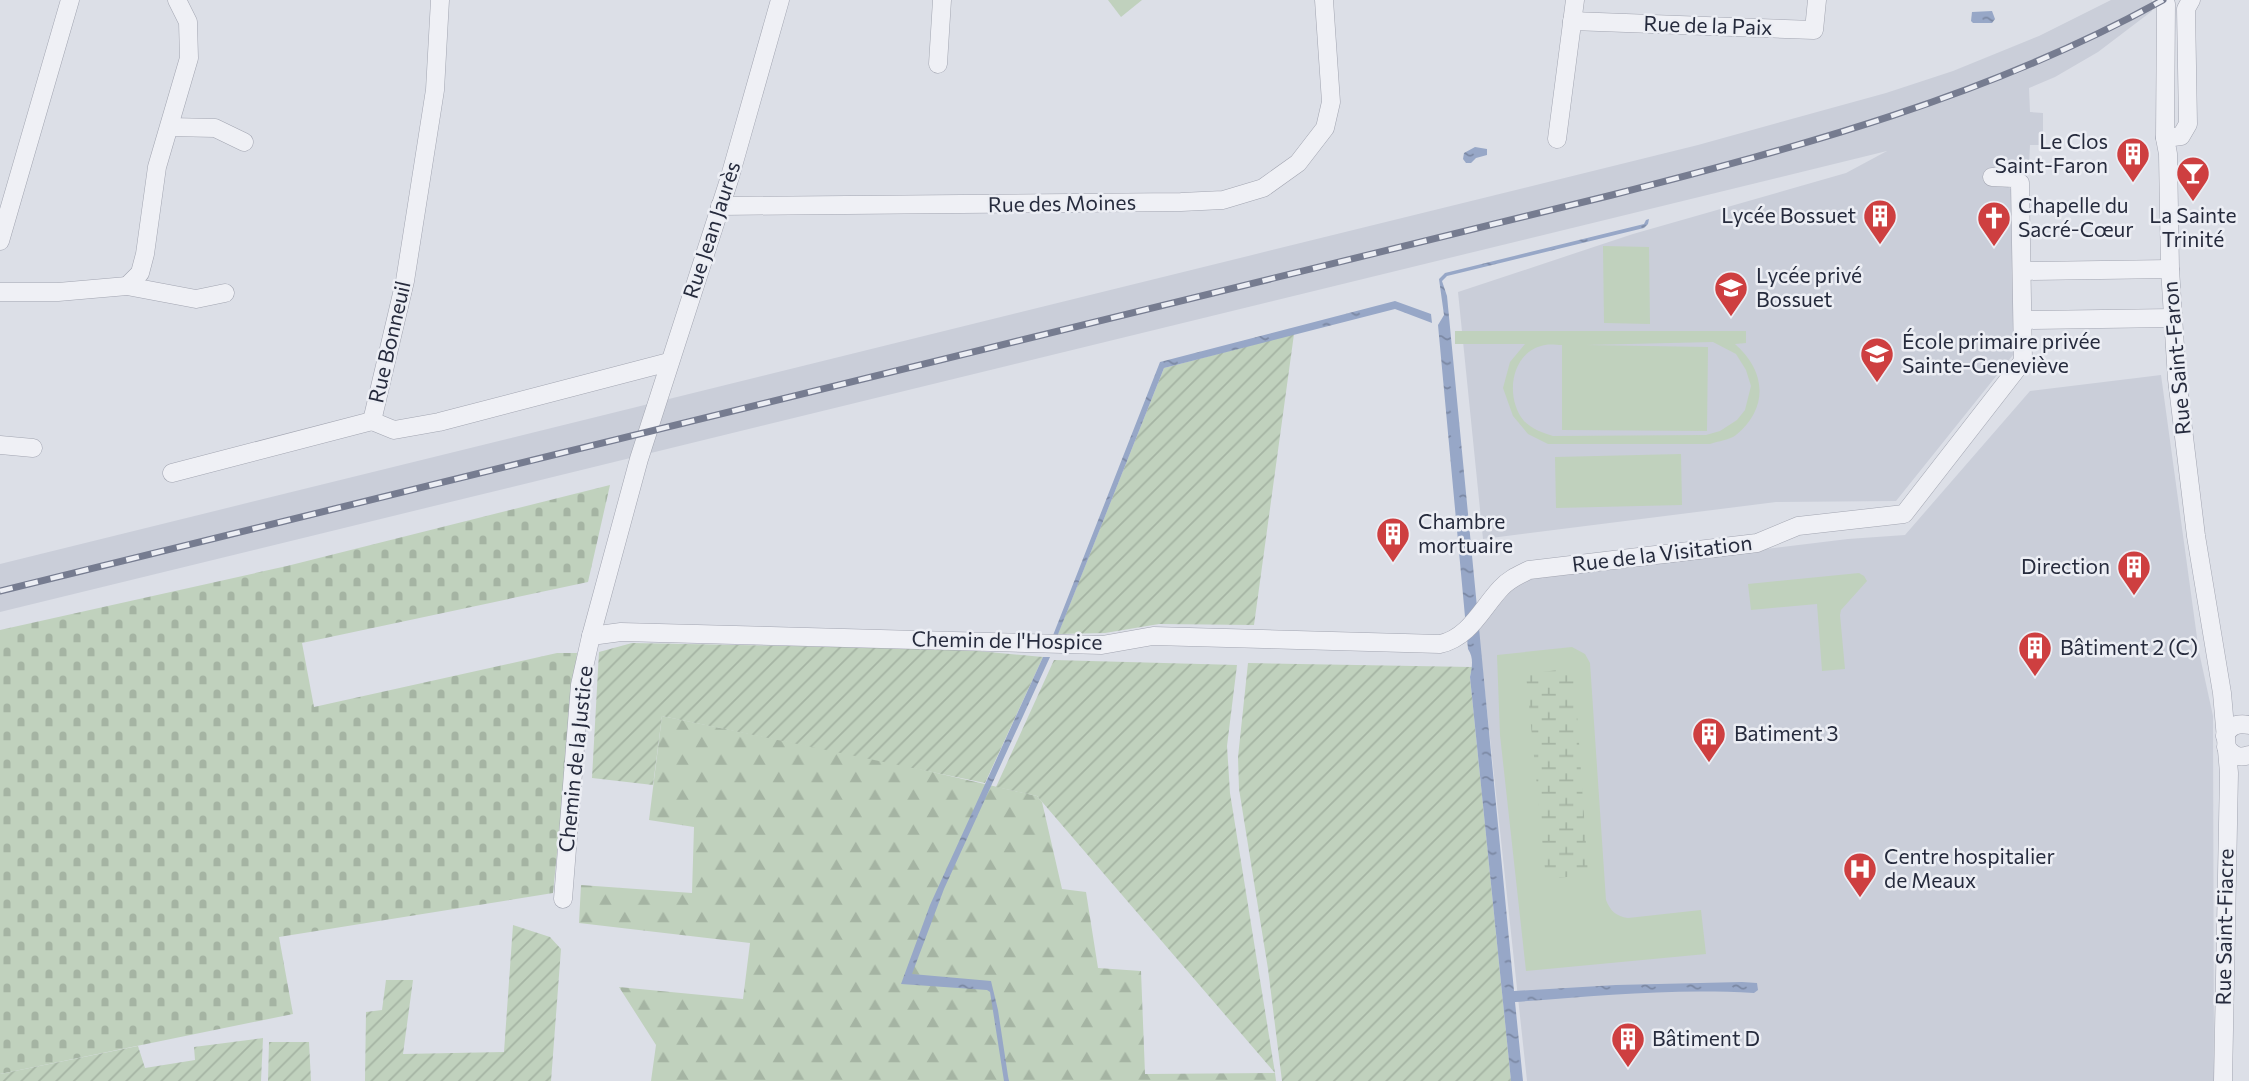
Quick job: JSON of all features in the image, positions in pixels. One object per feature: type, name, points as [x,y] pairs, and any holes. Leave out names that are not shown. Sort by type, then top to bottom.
[{"type":"street","points":[[0,241],[70,0]]},
{"type":"street","points":[[127,286],[140,272],[145,254],[158,167],[189,58],[188,22],[177,0]]},
{"type":"street","name":"Rue Bonneuil","points":[[440,0],[435,90],[405,281],[372,421],[394,430],[439,422],[669,362]]},
{"type":"street","name":"Rue Jean Jaurès","points":[[639,459],[720,206],[780,0]]},
{"type":"street","points":[[938,64],[942,0]]},
{"type":"street","name":"Rue des Moines","points":[[720,206],[1181,202],[1234,198],[1263,188],[1279,178],[1298,163],[1325,128],[1329,116],[1329,76],[1324,0]]},
{"type":"street","points":[[1557,139],[1575,0]]},
{"type":"street","name":"Rue de la Paix","points":[[1572,21],[1814,30],[1817,0]]},
{"type":"street","points":[[2165,138],[2181,136],[2188,124],[2186,9],[2191,0]]},
{"type":"street","name":"Rue Saint-Faron","points":[[2166,4],[2165,138],[2168,154],[2172,318],[2186,467],[2224,709],[2226,742]]},
{"type":"street","points":[[170,127],[215,128],[244,142]]},
{"type":"street","name":"Rue de la Visitation","points":[[1461,634],[1500,588],[1529,570],[1758,543],[1798,526],[1904,514],[2023,361],[2020,183],[2013,178],[1992,177]]},
{"type":"street","points":[[2023,271],[2170,269]]},
{"type":"street","points":[[0,292],[58,292],[127,286],[196,299],[225,293]]},
{"type":"street","points":[[2023,320],[2172,318]]},
{"type":"street","points":[[172,473],[372,421]]},
{"type":"street","points":[[0,445],[33,448]]},
{"type":"street","name":"Chemin de la Justice","points":[[563,899],[580,685],[639,459]]},
{"type":"street","name":"Chemin de l'Hospice","points":[[591,636],[621,632],[1102,645],[1153,636],[1440,644],[1456,639],[1461,634]]},
{"type":"street","points":[[2224,709],[2231,718],[2245,724]]},
{"type":"street","points":[[2245,724],[2234,726],[2226,742],[2233,755],[2246,757]]},
{"type":"street","name":"Rue Saint-Fiacre","points":[[2223,1081],[2229,773],[2226,742]]},
{"type":"street","points":[[2229,773],[2246,757]]},
{"type":"shaded area","points":[[2111,0],[2152,0],[2152,11],[2098,52],[2055,77],[2029,88],[2030,112],[2043,113],[2043,145],[2030,145],[2029,165],[2005,166],[2005,185],[2014,191],[2013,355],[1896,501],[1776,502],[1483,539],[1458,292],[1633,234],[1846,173],[1887,151],[0,612],[0,564],[1698,145],[1886,93],[1953,71],[2039,36]]},
{"type":"shaded area","name":"Centre hospitalier de Meaux","points":[[2161,375],[2199,652],[2213,716],[2214,1081],[1527,1081],[1478,627],[1522,579],[1848,539],[1905,535],[2030,391]]},
{"type":"green space","points":[[1108,0],[1142,0],[1121,17]]},
{"type":"green space","points":[[1603,246],[1649,247],[1650,324],[1604,323]]},
{"type":"green space","points":[[1455,331],[1746,331],[1746,343],[1735,344],[1753,365],[1760,389],[1759,401],[1747,424],[1736,435],[1710,444],[1548,444],[1528,434],[1513,416],[1503,388],[1510,362],[1525,344],[1455,344]],"holes":[[[1713,342],[1736,354],[1746,370],[1751,386],[1745,410],[1737,420],[1720,431],[1706,435],[1553,436],[1524,421],[1514,400],[1514,376],[1525,356],[1545,345],[1562,345],[1562,430],[1707,431],[1708,347],[1586,345]]]},
{"type":"green space","points":[[1294,334],[1254,625],[1159,624],[1105,633],[1058,634],[1164,368]]},
{"type":"green space","points":[[1681,454],[1682,505],[1556,508],[1555,457]]},
{"type":"green space","points":[[610,485],[588,582],[302,643],[314,707],[557,653],[577,653],[553,893],[279,937],[293,1014],[0,1074],[0,630],[287,566]]},
{"type":"green space","points":[[1859,573],[1867,581],[1841,610],[1840,615],[1845,669],[1822,671],[1817,604],[1751,610],[1748,584]]},
{"type":"green space","points":[[632,643],[956,649],[1043,657],[985,783],[662,716],[653,785],[592,778],[599,652]]},
{"type":"green space","points":[[1572,647],[1585,654],[1590,663],[1606,900],[1614,913],[1628,918],[1701,910],[1706,954],[1526,971],[1500,735],[1497,655]]},
{"type":"green space","points":[[1054,660],[1237,665],[1227,746],[1230,793],[1275,1073],[1037,796],[996,787]]},
{"type":"green space","points":[[1248,663],[1472,667],[1470,677],[1511,1081],[1282,1081],[1268,969],[1239,789],[1238,757]]},
{"type":"green space","points":[[1574,668],[1588,875],[1546,879],[1526,674]]},
{"type":"green space","points":[[662,716],[898,764],[1037,796],[1042,802],[1062,889],[1086,892],[1098,968],[1141,971],[1145,1074],[1275,1073],[1276,1081],[651,1081],[656,1045],[619,987],[743,999],[750,943],[579,923],[581,885],[692,893],[694,827],[649,820]]},
{"type":"green space","points":[[513,925],[550,937],[561,949],[551,1081],[365,1081],[366,1012],[382,1010],[386,980],[413,980],[403,1054],[504,1052]]},
{"type":"green space","points":[[263,1038],[261,1081],[0,1081],[0,1074],[138,1046],[145,1068],[195,1060],[194,1047]]},
{"type":"green space","points":[[269,1042],[309,1042],[311,1081],[268,1081]]},
{"type":"water","points":[[1992,11],[1995,19],[1992,23],[1971,21],[1972,12]]},
{"type":"water","points":[[1475,147],[1487,149],[1487,155],[1466,163],[1463,159],[1464,153]]},
{"type":"water","points":[[1649,219],[1644,228],[1447,276],[1442,281],[1447,296],[1514,991],[1742,982],[1757,983],[1758,990],[1754,993],[1664,992],[1515,1002],[1523,1081],[1511,1081],[1438,325],[1444,315],[1439,279],[1445,273],[1644,224]]},
{"type":"water","points":[[1395,301],[1431,314],[1432,323],[1395,309],[1164,368],[1055,642],[1050,643],[1160,362]]},
{"type":"water","points":[[1043,657],[1050,657],[944,889],[912,974],[991,981],[1009,1081],[1004,1081],[990,992],[901,984],[930,905]]},
{"type":"railway","points":[[0,591],[1612,195],[1754,157],[1894,115],[1963,91],[2097,34],[2163,0]]},
{"type":"place","name":"Le Clos Saint-Faron","points":[[2133,184]]},
{"type":"place","name":"La Sainte Trinité","points":[[2193,203]]},
{"type":"place","name":"Lycée Bossuet","points":[[1880,246]]},
{"type":"place","name":"Chapelle du Sacré-Cœur","points":[[1994,248]]},
{"type":"place","name":"Lycée privé Bossuet","points":[[1731,318]]},
{"type":"place","name":"École primaire privée Sainte-Geneviève","points":[[1877,384]]},
{"type":"place","name":"Chambre mortuaire","points":[[1393,564]]},
{"type":"place","name":"Direction","points":[[2134,597]]},
{"type":"place","name":"Bâtiment 2 (C)","points":[[2035,678]]},
{"type":"place","name":"Batiment 3","points":[[1709,764]]},
{"type":"place","name":"Centre hospitalier de Meaux","points":[[1860,899]]},
{"type":"place","name":"Bâtiment D","points":[[1628,1069]]}]
